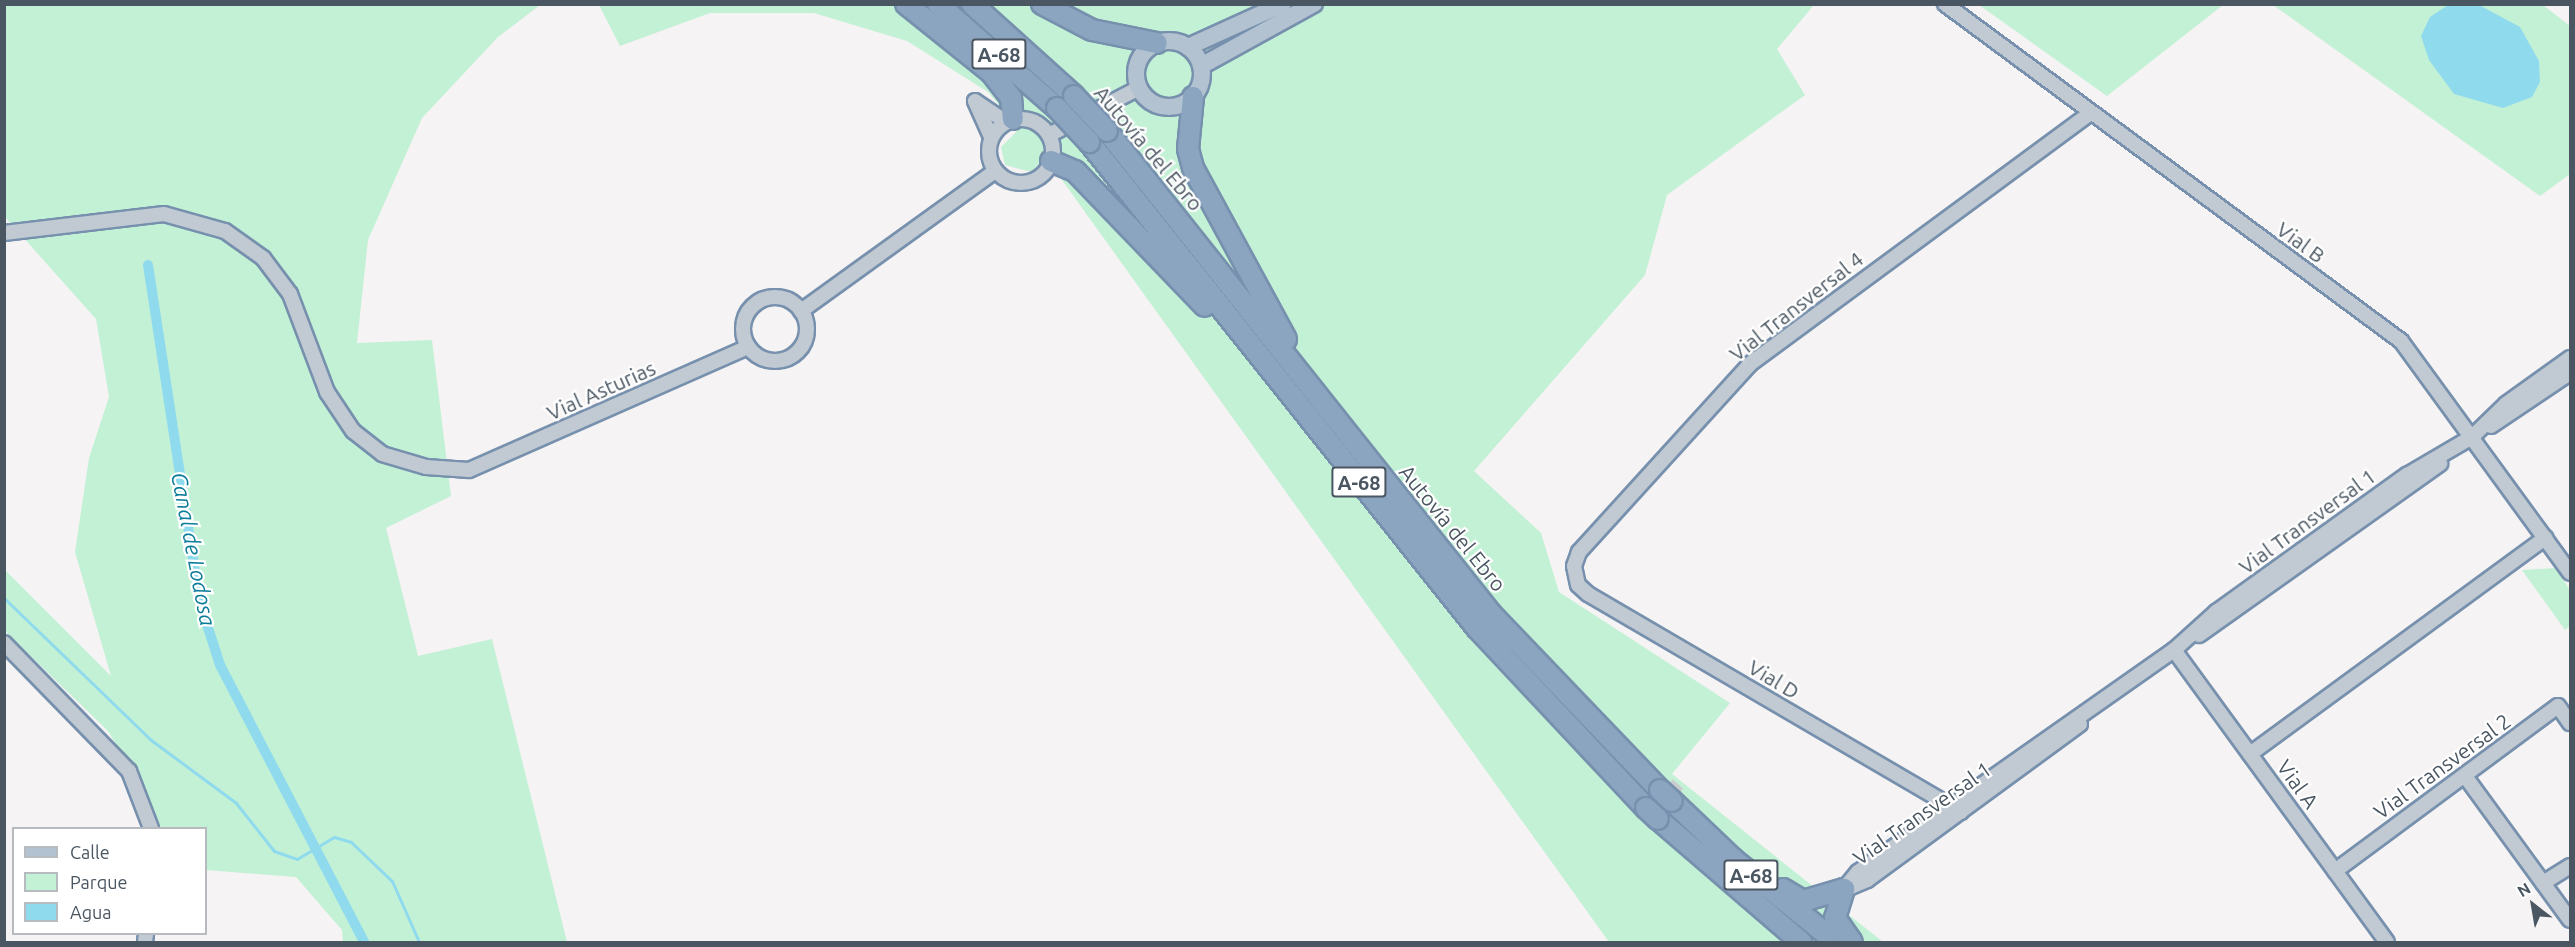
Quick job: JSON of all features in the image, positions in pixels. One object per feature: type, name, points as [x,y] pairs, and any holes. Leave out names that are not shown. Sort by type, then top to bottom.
[{"type":"highway","points":[[906,4],[991,72],[1011,98],[1009,121]]},
{"type":"highway","name":"Autovía del Ebro","points":[[938,4],[1057,108],[1089,142],[1477,628],[1652,814],[1801,942]]},
{"type":"highway","name":"Autovía del Ebro","points":[[972,4],[1074,96],[1107,131],[1336,420],[1522,648],[1666,796],[1732,859],[1836,942]]},
{"type":"highway","points":[[1042,4],[1092,30],[1157,43]]},
{"type":"highway","points":[[1193,97],[1188,149],[1193,168],[1263,301],[1336,420]]},
{"type":"highway","points":[[1051,162],[1075,171],[1091,187],[1326,440]]},
{"type":"highway","points":[[1666,796],[1702,819],[1789,894],[1803,901],[1844,890]]},
{"type":"highway","points":[[1844,890],[1835,918],[1852,942]]},
{"type":"main road","points":[[1188,47],[1283,4]]},
{"type":"main road","points":[[1201,66],[1188,47],[1181,42],[1157,43],[1137,64],[1138,88],[1156,105],[1168,108],[1193,97],[1201,66],[1314,4]]},
{"type":"street","name":"Vial B","points":[[1945,4],[2088,115],[2401,341],[2571,573]]},
{"type":"street","points":[[1049,135],[1138,88]]},
{"type":"street","points":[[975,101],[1009,121],[1032,121],[1049,135],[1051,162],[1028,182],[1009,180],[995,171],[991,137],[975,101]]},
{"type":"street","name":"Vial Transversal 4","points":[[1574,574],[1578,552],[1750,364],[2088,115]]},
{"type":"street","points":[[991,137],[1009,121]]},
{"type":"street","points":[[801,311],[995,171]]},
{"type":"street","name":"Vial Asturias","points":[[4,233],[164,214],[225,231],[263,258],[290,294],[327,392],[353,431],[402,463],[469,470],[748,347]]},
{"type":"street","points":[[781,298],[801,311],[806,335],[793,356],[769,361],[748,347],[743,323],[756,303],[781,298]]},
{"type":"street","name":"Vial Transversal 1","points":[[2472,437],[2506,404],[2571,358]]},
{"type":"street","name":"Vial Transversal 1","points":[[1844,890],[1858,872],[1955,809],[2174,650],[2216,612],[2407,474],[2472,437],[2571,373]]},
{"type":"street","points":[[2250,754],[2546,538]]},
{"type":"street","name":"Vial D","points":[[1574,574],[1588,594],[1955,809]]},
{"type":"street","points":[[4,643],[129,771],[151,827]]},
{"type":"street","name":"Vial A","points":[[2174,650],[2387,942]]},
{"type":"street","name":"Vial Transversal 2","points":[[2335,871],[2558,706],[2571,723]]},
{"type":"street","points":[[2465,776],[2571,921]]},
{"type":"street","points":[[2543,883],[2571,866]]},
{"type":"green space","points":[[5,5],[540,5],[498,37],[422,118],[368,240],[357,343],[432,340],[451,496],[386,528],[418,656],[492,639],[567,942],[343,942],[342,930],[296,877],[207,870],[207,827],[157,827],[151,803],[108,731],[5,631],[4,569],[111,676],[75,552],[89,458],[109,397],[96,319],[5,217]]},
{"type":"green space","points":[[599,5],[1814,5],[1777,49],[1805,95],[1667,195],[1645,275],[1474,471],[1541,533],[1559,592],[1730,703],[1672,774],[1883,942],[1609,942],[1062,180],[1044,159],[1031,172],[1005,165],[1001,147],[1019,129],[988,92],[907,41],[814,13],[710,13],[620,46]]},
{"type":"green space","points":[[1979,5],[2223,5],[2107,96]]},
{"type":"green space","points":[[2273,5],[2543,5],[2570,26],[2570,174],[2540,196]]},
{"type":"green space","points":[[2555,568],[2570,590],[2570,626],[2565,630],[2522,570]]},
{"type":"water","points":[[2448,5],[2481,6],[2520,27],[2539,61],[2540,82],[2532,97],[2503,108],[2454,94],[2429,60],[2421,36],[2430,17]]},
{"type":"waterway","name":"Canal de Lodosa","points":[[148,265],[200,603],[220,665],[364,942]]},
{"type":"waterway","points":[[4,598],[151,740],[236,803],[274,851],[297,859],[334,837],[351,842],[392,881],[419,942]]},
{"type":"tunnel","points":[[1643,821],[1678,784]]}]
